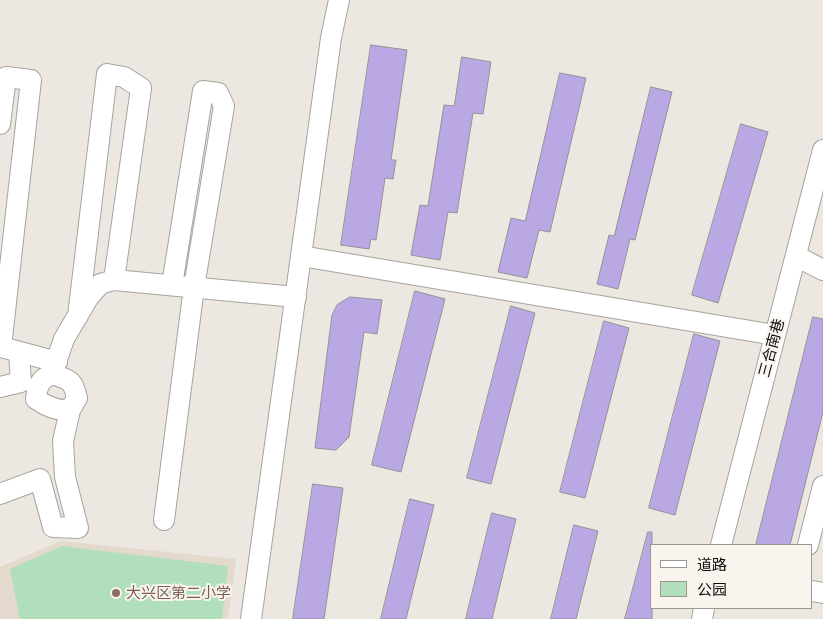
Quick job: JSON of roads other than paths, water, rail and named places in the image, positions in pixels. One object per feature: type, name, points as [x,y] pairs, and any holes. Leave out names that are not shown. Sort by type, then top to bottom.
[{"type":"street","points":[[252,619],[331,38],[338,0]]},
{"type":"street","points":[[78,316],[107,74],[124,77],[140,88],[114,280]]},
{"type":"street","points":[[0,124],[6,77],[31,80],[1,347],[19,352],[54,368],[74,386],[77,398],[70,410],[63,441],[65,477],[78,528],[53,527],[40,478],[0,494]]},
{"type":"street","points":[[164,520],[194,287],[224,106],[218,93],[203,91],[172,285]]},
{"type":"street","name":"三合南巷","points":[[721,544],[823,150]]},
{"type":"street","points":[[301,256],[775,335]]},
{"type":"street","points":[[796,256],[823,270]]},
{"type":"street","points":[[70,410],[59,411],[43,404],[36,399],[37,389],[43,378],[54,368],[64,339],[88,298],[100,284],[114,280],[296,297]]},
{"type":"street","points":[[0,387],[21,382],[19,352]]},
{"type":"street","points":[[808,544],[823,486]]},
{"type":"place","name":"大兴区第二小学","points":[[116,593]]}]
